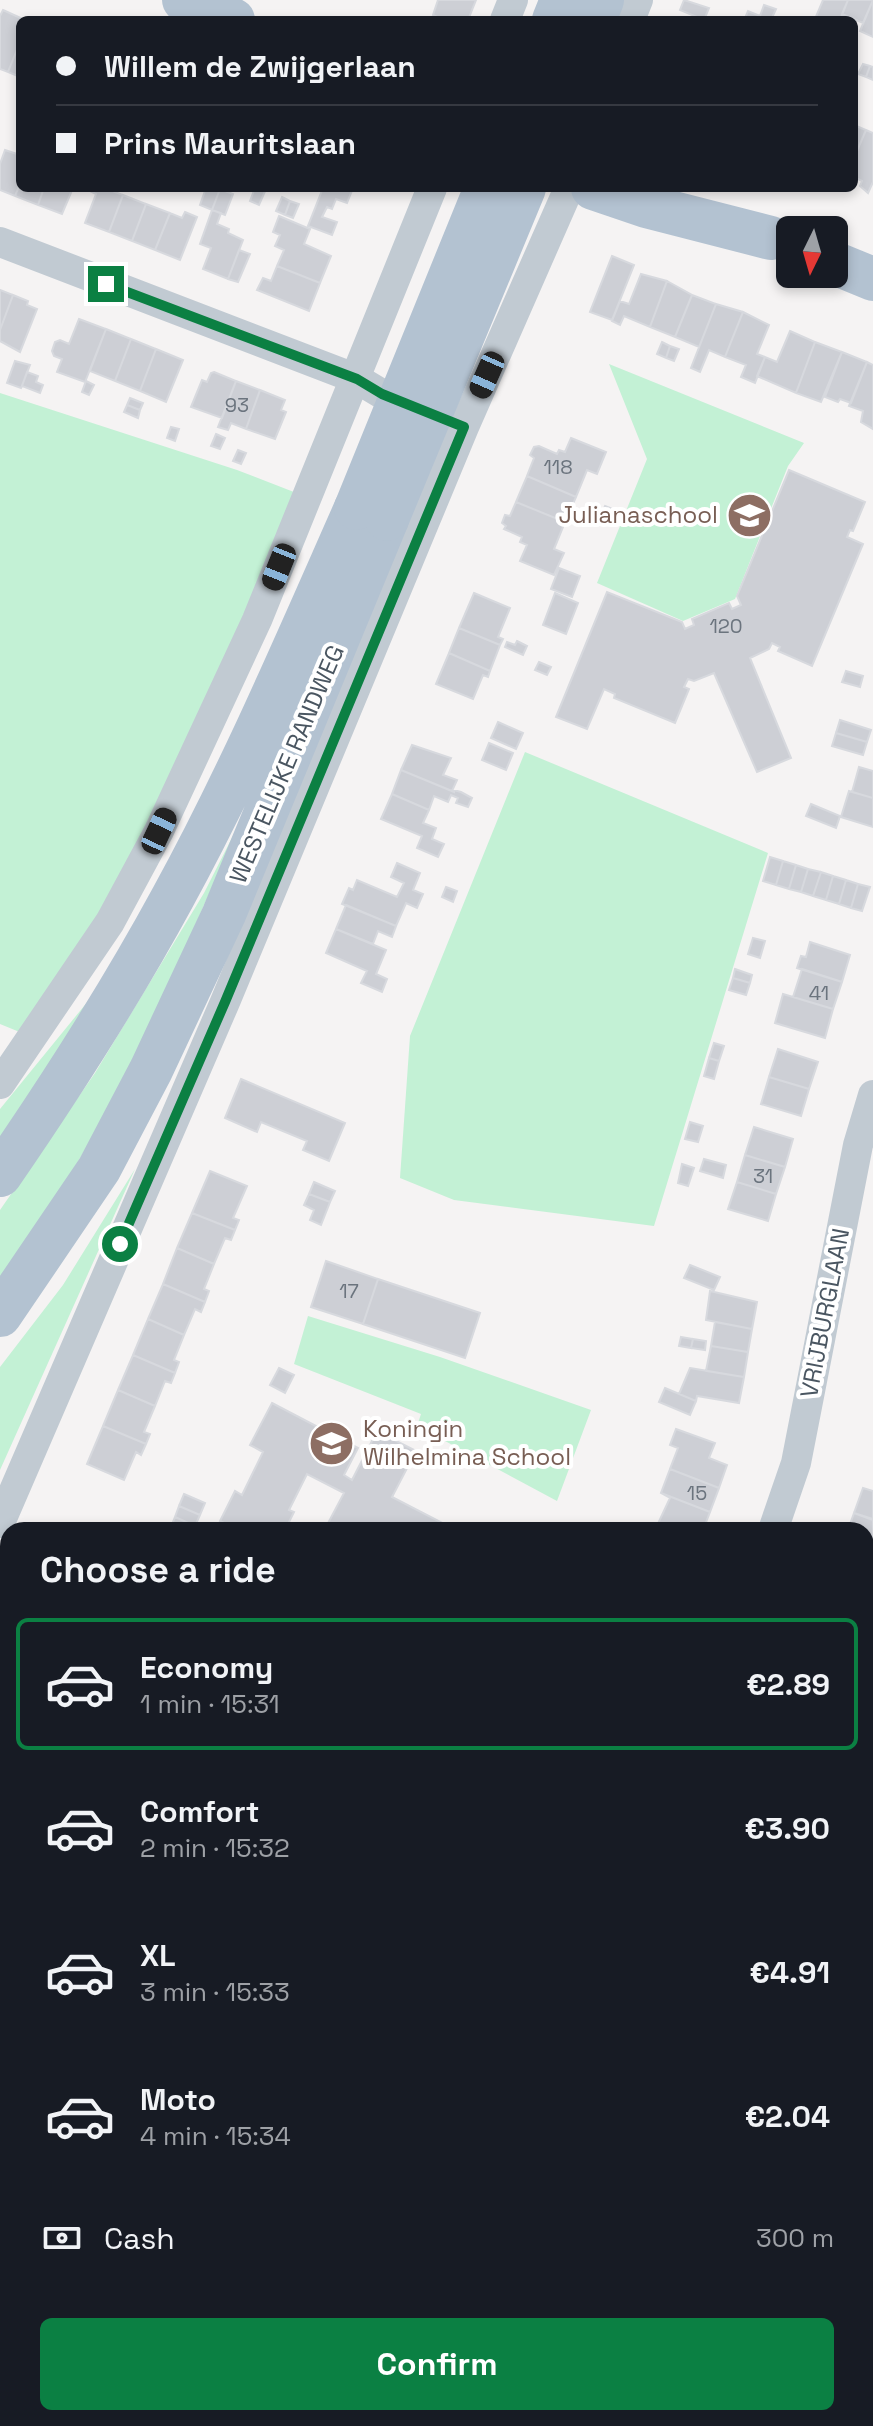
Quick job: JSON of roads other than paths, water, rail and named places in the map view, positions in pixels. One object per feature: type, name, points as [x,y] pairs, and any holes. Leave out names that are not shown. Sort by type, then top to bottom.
[{"type":"main road","points":[[184,0],[223,16]]},
{"type":"main road","name":"WESTELIJKE RANDWEG","points":[[0,1315],[99,1169],[151,1070],[224,914],[372,513],[485,192]]},
{"type":"main road","name":"WESTELIJKE RANDWEG","points":[[0,1175],[66,1079],[173,897],[272,698],[372,513],[522,192]]},
{"type":"main road","points":[[605,192],[646,206],[776,240]]},
{"type":"main road","points":[[686,192],[776,238]]},
{"type":"main road","points":[[848,269],[873,279]]},
{"type":"street","points":[[0,1084],[110,922],[159,831],[257,620],[430,192]]},
{"type":"street","points":[[0,1522],[225,1002],[464,427],[567,192]]},
{"type":"street","points":[[0,242],[357,379],[382,394],[464,427]]},
{"type":"street","name":"VRIJBURGLAAN","points":[[776,1522],[796,1463],[858,1145],[873,1095]]},
{"type":"place","name":"Julianaschool","points":[[749,515]]},
{"type":"place","name":"Koningin Wilhelmina School","points":[[332,1443]]}]
